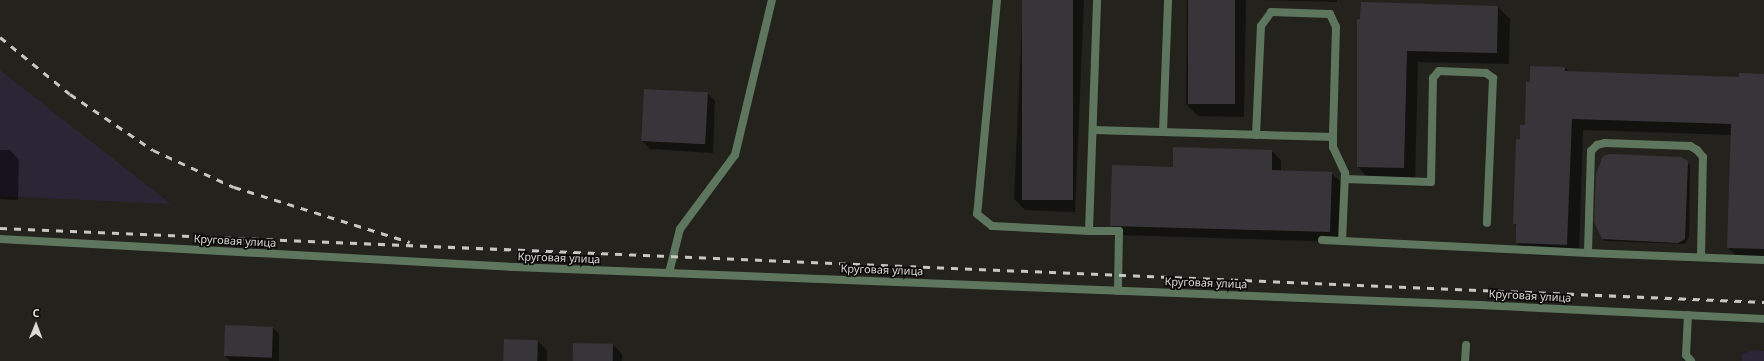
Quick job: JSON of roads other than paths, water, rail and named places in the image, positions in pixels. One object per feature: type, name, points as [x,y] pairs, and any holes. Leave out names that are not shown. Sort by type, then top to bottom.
[{"type":"street","points":[[669,273],[680,229],[735,155],[772,0]]},
{"type":"street","points":[[996,0],[976,214],[992,226],[1119,231],[1118,291]]},
{"type":"street","points":[[1089,231],[1097,0]]},
{"type":"street","points":[[1163,132],[1168,0]]},
{"type":"street","points":[[1256,135],[1261,26],[1271,12],[1330,14],[1336,27],[1333,147],[1346,173],[1342,241]]},
{"type":"street","points":[[1345,179],[1431,182],[1433,78],[1439,71],[1486,73],[1494,78],[1487,223]]},
{"type":"street","points":[[1093,130],[1333,137]]},
{"type":"street","points":[[1588,253],[1591,151],[1597,145],[1605,142],[1690,146],[1700,153],[1703,157],[1701,257]]},
{"type":"street","name":"Круговая улица","points":[[0,239],[669,273],[1764,319]]},
{"type":"street","points":[[1322,240],[1764,260]]},
{"type":"street","points":[[1688,315],[1686,355],[1690,361]]},
{"type":"street","points":[[1466,345],[1466,361]]},
{"type":"railway","points":[[0,37],[70,94],[153,150],[234,187],[410,242]]},
{"type":"railway","points":[[0,228],[1764,302]]}]
